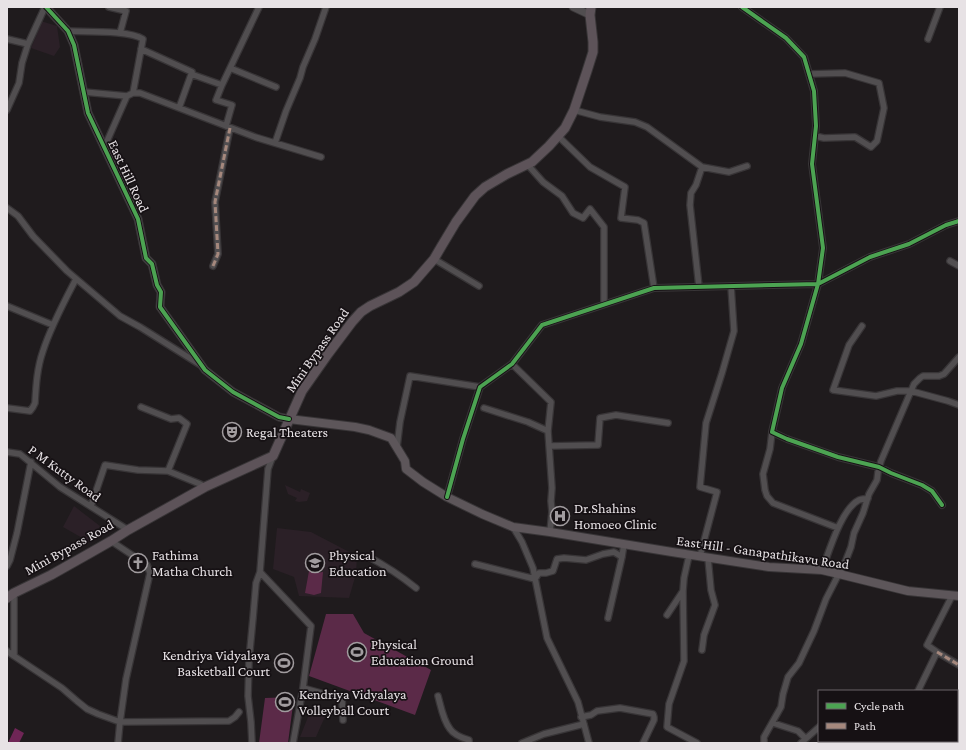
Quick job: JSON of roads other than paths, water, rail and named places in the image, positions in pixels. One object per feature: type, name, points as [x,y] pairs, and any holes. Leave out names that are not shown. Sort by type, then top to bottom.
[{"type":"main road","name":"Mini Bypass Road","points":[[11,595],[50,575],[205,487],[273,456],[302,391],[352,322],[361,312],[370,306],[399,292],[414,282],[434,259],[456,222],[475,196],[485,187],[532,162],[565,128],[574,110],[593,52],[590,11]]},
{"type":"main road","name":"East Hill - Ganapathikavu Road","points":[[289,419],[355,427],[369,430],[391,438],[405,461],[406,470],[447,497],[512,527],[769,567],[822,570],[908,591],[955,596]]},
{"type":"street","name":"East Hill Road","points":[[46,7],[68,31],[74,45],[88,113],[138,219],[146,258],[152,264],[157,285],[161,292],[160,307],[205,370],[233,392],[278,418],[289,419]]},
{"type":"street","points":[[7,110],[19,82],[22,63],[28,44],[46,7]]},
{"type":"street","points":[[109,7],[126,11],[120,33]]},
{"type":"street","points":[[213,266],[218,254],[215,202],[232,105],[216,100],[259,7]]},
{"type":"street","points":[[276,143],[286,111],[302,73],[326,7]]},
{"type":"street","points":[[573,7],[590,11]]},
{"type":"street","points":[[742,7],[786,38],[804,57],[814,91],[816,126],[812,164],[822,248],[818,284],[801,344],[782,388],[770,448],[763,474],[765,490],[767,496],[773,503],[838,528]]},
{"type":"street","points":[[928,39],[940,7]]},
{"type":"street","points":[[68,31],[120,33],[139,36],[143,39],[133,93]]},
{"type":"street","points":[[7,39],[28,44]]},
{"type":"street","points":[[141,50],[192,72],[191,74],[222,85]]},
{"type":"street","points":[[230,68],[276,87]]},
{"type":"street","points":[[809,74],[845,73],[879,84],[884,108],[877,141],[871,147],[855,137],[824,138],[815,136]]},
{"type":"street","points":[[179,108],[191,74]]},
{"type":"street","points":[[84,92],[127,96],[133,93],[140,93],[255,137],[322,157]]},
{"type":"street","points":[[104,148],[127,96]]},
{"type":"street","points":[[574,110],[600,117],[635,122],[647,127],[702,166],[729,172],[747,166]]},
{"type":"street","points":[[558,136],[590,167],[625,187],[621,218],[638,220],[644,223],[654,288]]},
{"type":"street","points":[[528,164],[543,182],[562,196],[573,213],[583,218],[590,209],[604,227],[604,304]]},
{"type":"street","points":[[699,286],[690,205],[692,193],[702,166]]},
{"type":"street","points":[[7,208],[18,216],[33,236],[67,271],[120,316],[146,330],[201,365]]},
{"type":"street","points":[[447,497],[463,439],[480,387],[512,364],[542,325],[654,288],[818,284],[870,257],[909,244],[946,225],[959,221]]},
{"type":"street","points":[[434,259],[479,286]]},
{"type":"street","points":[[950,261],[959,266]]},
{"type":"street","points":[[7,408],[30,411],[33,407],[35,403],[37,377],[42,352],[53,325],[76,279]]},
{"type":"street","points":[[702,650],[704,636],[715,605],[704,557],[717,492],[700,487],[706,423],[734,331],[731,286]]},
{"type":"street","points":[[7,306],[53,325]]},
{"type":"street","points":[[862,326],[849,345],[833,390],[876,396],[911,391],[959,405]]},
{"type":"street","points":[[764,743],[764,738],[781,707],[788,677],[799,663],[814,631],[826,599],[851,547],[854,533],[877,480],[879,467],[883,456],[914,384],[924,376],[939,376],[944,374],[959,358]]},
{"type":"street","points":[[512,364],[551,402],[548,431],[552,488],[550,532]]},
{"type":"street","points":[[397,448],[400,422],[410,376],[480,387]]},
{"type":"street","points":[[141,407],[171,419],[179,418],[187,424],[168,471]]},
{"type":"street","points":[[484,408],[528,422],[548,431]]},
{"type":"street","points":[[549,446],[598,445],[600,418],[616,415],[668,423]]},
{"type":"street","points":[[772,432],[787,439],[838,457],[879,467],[890,473],[922,485],[932,491],[942,505]]},
{"type":"street","name":"P M Kutty Road","points":[[7,452],[20,454],[60,487],[128,530]]},
{"type":"street","points":[[252,743],[248,696],[249,660],[256,583],[260,572],[268,469],[273,456]]},
{"type":"street","points":[[7,566],[17,533],[31,462]]},
{"type":"street","points":[[90,506],[105,465],[138,470],[168,471],[205,487]]},
{"type":"street","points":[[822,570],[844,516],[851,506],[858,500],[868,498]]},
{"type":"street","points":[[512,527],[522,542],[534,568],[547,638],[578,702],[589,743]]},
{"type":"street","points":[[111,541],[147,564],[150,573],[126,679],[118,743]]},
{"type":"street","points":[[608,618],[624,544]]},
{"type":"street","points":[[535,579],[539,573],[546,573],[553,570],[557,559],[564,558],[586,560],[614,552],[622,557]]},
{"type":"street","points":[[690,555],[684,578],[683,591],[684,661],[669,704],[667,727],[697,743]]},
{"type":"street","points":[[369,557],[387,567],[416,588]]},
{"type":"street","points":[[475,564],[535,579]]},
{"type":"street","points":[[260,572],[311,626],[304,688],[293,743]]},
{"type":"street","points":[[667,614],[683,591]]},
{"type":"street","points":[[11,595],[14,656]]},
{"type":"street","points":[[955,596],[927,645],[959,665]]},
{"type":"street","points":[[7,651],[62,688],[87,709],[120,722],[229,721],[239,712]]},
{"type":"street","points":[[918,690],[937,652]]},
{"type":"street","points":[[304,688],[342,699],[343,720]]},
{"type":"street","points":[[438,696],[450,730],[459,737],[469,740],[469,743]]},
{"type":"street","points":[[581,717],[591,715],[597,711],[620,708],[653,714],[654,720],[643,743]]},
{"type":"street","points":[[772,723],[798,731],[805,738]]},
{"type":"street","points":[[522,743],[544,734],[584,724]]},
{"type":"street","points":[[801,743],[818,728]]},
{"type":"place","name":"Regal Theaters","points":[[232,432]]},
{"type":"place","name":"Dr.Shahins Homoeo Clinic","points":[[560,516]]},
{"type":"place","name":"Fathima Matha Church","points":[[138,563]]},
{"type":"place","name":"Physical Education","points":[[315,563]]},
{"type":"place","name":"Physical Education Ground","points":[[357,652]]},
{"type":"place","name":"Kendriya Vidyalaya Basketball Court","points":[[284,663]]},
{"type":"place","name":"Kendriya Vidyalaya Volleyball Court","points":[[285,702]]}]
